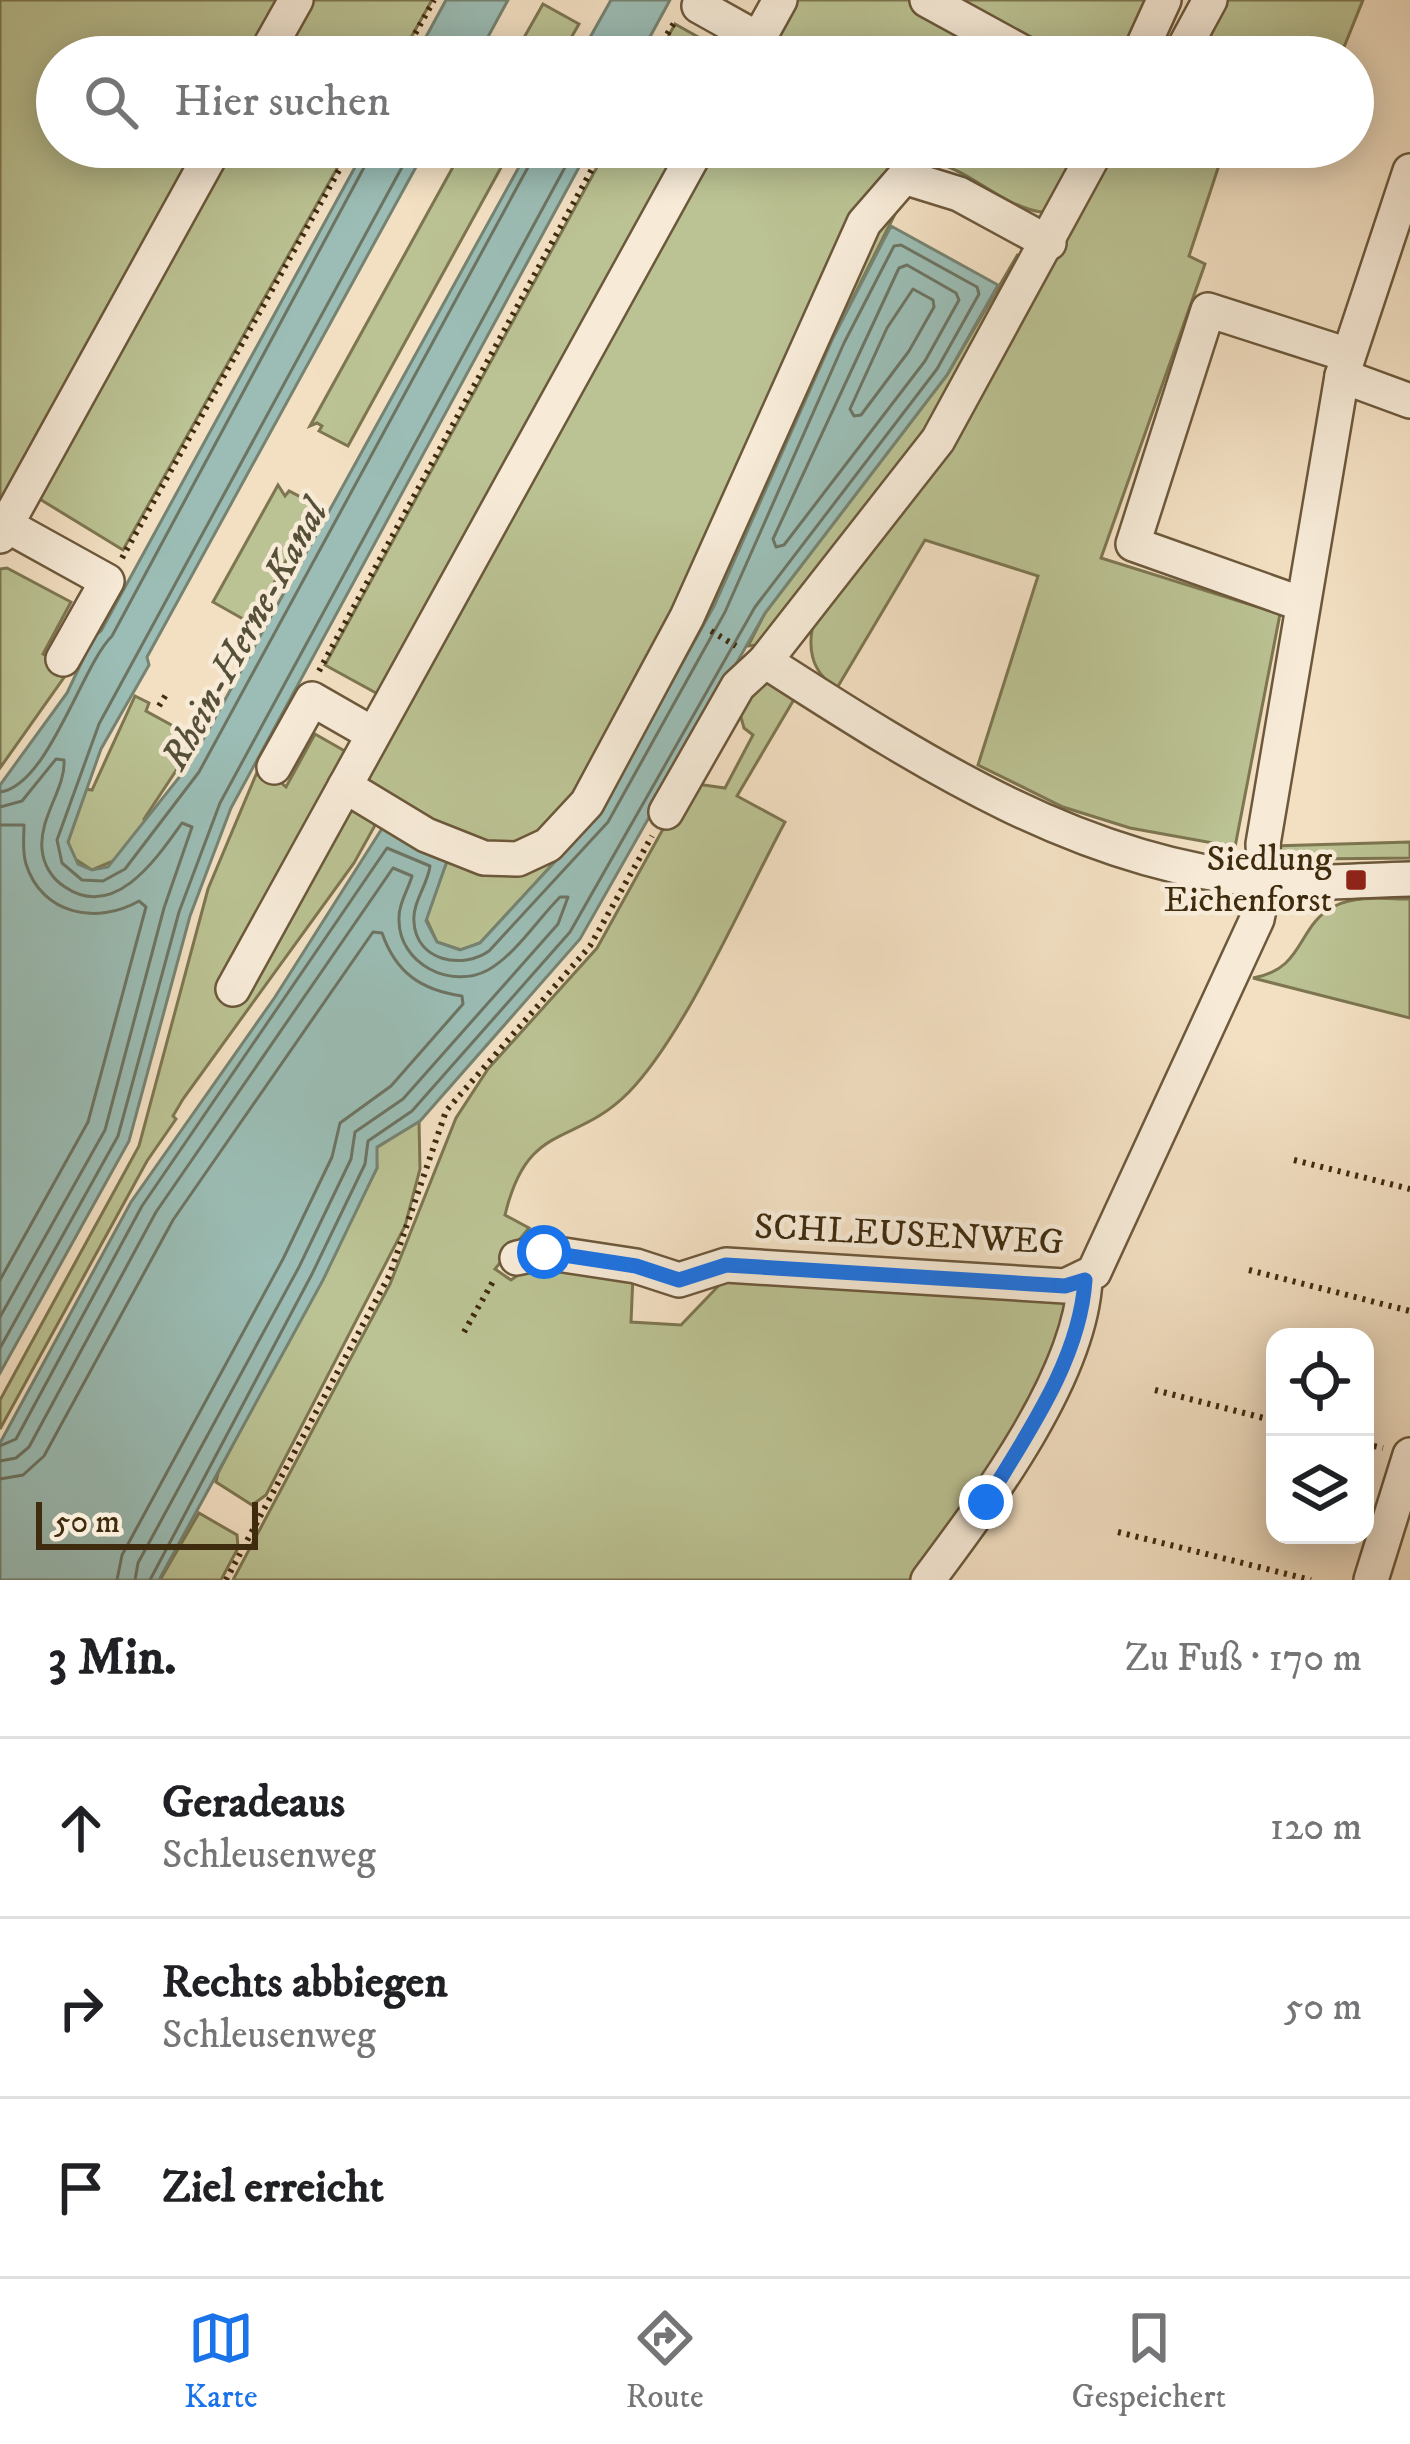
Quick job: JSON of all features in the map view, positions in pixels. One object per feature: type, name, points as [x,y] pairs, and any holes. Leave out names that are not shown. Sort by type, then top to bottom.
[{"type":"street","points":[[276,36],[296,0]]},
{"type":"street","points":[[760,36],[780,0]]},
{"type":"street","points":[[927,0],[993,36]]},
{"type":"street","points":[[1148,36],[1164,0]]},
{"type":"street","points":[[1190,36],[1210,0]]},
{"type":"street","points":[[701,3],[739,36]]},
{"type":"street","points":[[64,659],[107,581],[3,530],[203,168]]},
{"type":"street","points":[[233,988],[686,168]]},
{"type":"street","points":[[666,812],[754,655],[938,440],[1087,168]]},
{"type":"street","name":"SCHLEUSENWEG","points":[[518,1258],[544,1252],[636,1266],[679,1280],[726,1265],[1065,1286],[1085,1280],[1101,1262],[1242,959],[1265,880],[1263,844],[1345,366],[1410,172]]},
{"type":"street","points":[[345,786],[426,835],[484,858],[518,859],[548,845],[587,803],[687,617],[864,223],[884,197],[904,177],[959,194],[1049,243]]},
{"type":"street","points":[[1302,604],[1133,544],[1208,310],[1345,366],[1410,400]]},
{"type":"street","points":[[754,655],[1005,804],[1056,828],[1171,864],[1265,880],[1410,879]]},
{"type":"street","points":[[274,767],[312,699],[373,734]]},
{"type":"street","name":"SCHLEUSENWEG","points":[[928,1580],[986,1502],[1050,1394],[1084,1299],[1085,1280]]},
{"type":"street","points":[[1371,1580],[1410,1455]]},
{"type":"path","points":[[414,36],[434,0]]},
{"type":"path","points":[[664,36],[672,22],[701,3]]},
{"type":"path","points":[[107,581],[340,168]]},
{"type":"path","points":[[312,699],[321,662],[592,168]]},
{"type":"path","points":[[703,626],[754,655]]},
{"type":"path","points":[[159,706],[167,693]]},
{"type":"path","points":[[226,1580],[390,1274],[446,1112],[590,946],[666,812]]},
{"type":"path","points":[[1294,1160],[1410,1189]]},
{"type":"path","points":[[464,1332],[496,1276],[518,1258]]},
{"type":"path","points":[[1249,1270],[1410,1311]]},
{"type":"path","points":[[1155,1390],[1266,1419]]},
{"type":"path","points":[[1118,1532],[1311,1580]]},
{"type":"green space","points":[[0,0],[288,0],[268,36],[36,36],[36,168],[195,168],[0,523]]},
{"type":"green space","points":[[305,0],[432,0],[412,36],[285,36]]},
{"type":"green space","points":[[788,0],[911,0],[976,36],[768,36]]},
{"type":"green space","points":[[944,0],[1153,0],[1137,36],[1010,36]]},
{"type":"green space","points":[[1222,0],[1363,0],[1348,36],[1202,36]]},
{"type":"green space","points":[[543,4],[579,24],[572,36],[525,36]]},
{"type":"green space","points":[[675,24],[696,36],[668,36]]},
{"type":"green space","points":[[213,168],[337,168],[123,550],[38,498]]},
{"type":"green space","points":[[452,168],[501,168],[348,446],[319,431],[322,426],[317,423],[310,426]]},
{"type":"green space","points":[[597,168],[678,168],[387,699],[325,665]]},
{"type":"green space","points":[[696,168],[902,168],[887,176],[690,596],[577,800],[534,840],[488,852],[367,789],[366,771]]},
{"type":"green space","points":[[950,168],[1076,168],[1053,209],[1041,212],[1001,197]]},
{"type":"green space","points":[[1098,168],[1218,168],[1189,256],[1205,264],[1101,558],[1280,614],[1235,847],[1130,828],[1063,807],[978,765],[1038,576],[925,540],[837,688],[821,674],[812,656],[815,616],[970,412]]},
{"type":"green space","points":[[905,194],[833,338],[706,622],[693,616],[869,225]]},
{"type":"green space","points":[[1018,254],[937,418],[757,645],[748,646],[765,613],[947,375]]},
{"type":"green space","points":[[278,485],[285,496],[289,491],[316,505],[252,624],[213,602]]},
{"type":"green space","points":[[7,568],[71,602],[43,654],[70,669],[0,768],[0,569]]},
{"type":"green space","points":[[689,625],[700,632],[597,816],[480,943],[461,950],[437,942],[426,918],[447,861],[385,822],[534,862]]},
{"type":"green space","points":[[770,682],[796,696],[737,796],[785,822],[693,1001],[650,1067],[609,1109],[555,1138],[526,1163],[505,1215],[529,1228],[495,1269],[511,1280],[527,1269],[633,1276],[631,1322],[681,1325],[727,1277],[1076,1300],[1044,1385],[920,1580],[233,1580],[390,1284],[456,1118],[488,1069],[597,948],[683,793],[697,784],[725,788],[753,735],[744,728],[739,710],[761,683]]},
{"type":"green space","points":[[135,696],[149,703],[146,711],[197,739],[144,819],[148,823],[118,859],[92,870],[72,857],[68,842],[85,789],[92,790]]},
{"type":"green space","points":[[315,734],[350,754],[378,820],[354,863],[183,1099],[0,1429],[0,1400],[139,1146],[208,889],[260,765],[286,787]]},
{"type":"green space","points":[[1410,842],[1410,858],[1311,859],[1271,852],[1272,846]]},
{"type":"green space","points":[[1362,899],[1410,899],[1410,1018],[1253,978],[1283,966],[1313,924],[1335,906]]},
{"type":"green space","points":[[419,1121],[420,1169],[405,1226],[266,1495],[252,1505],[216,1482],[218,1473],[377,1168],[376,1148]]},
{"type":"green space","points":[[199,1513],[237,1535],[238,1548],[221,1580],[160,1580]]},
{"type":"water","points":[[446,0],[508,0],[488,36],[426,36]]},
{"type":"water","points":[[611,0],[670,0],[650,36],[591,36]]},
{"type":"water","points":[[355,168],[415,168],[101,749],[68,842],[78,864],[92,870],[108,867],[189,765],[518,168],[579,168],[231,808],[190,916],[129,1141],[0,1373],[0,785],[67,693],[94,636],[101,631]]},
{"type":"water","points":[[891,226],[998,285],[947,375],[765,613],[580,939],[420,1121],[377,1147],[377,1168],[323,1280],[159,1580],[0,1580],[0,1443],[131,1202],[275,997],[383,827],[447,861],[426,921],[437,942],[460,950],[480,943],[597,816],[714,606],[833,338]]},
{"type":"place","name":"Siedlung Eichenforst","points":[[1356,880]]},
{"type":"route","points":[[544,1252],[636,1266],[679,1280],[726,1265],[1065,1286],[1085,1280],[1084,1299],[1050,1394],[986,1502]]},
{"type":"water label","name":"Rhein-Herne-Kanal","points":[[245,635]]}]
